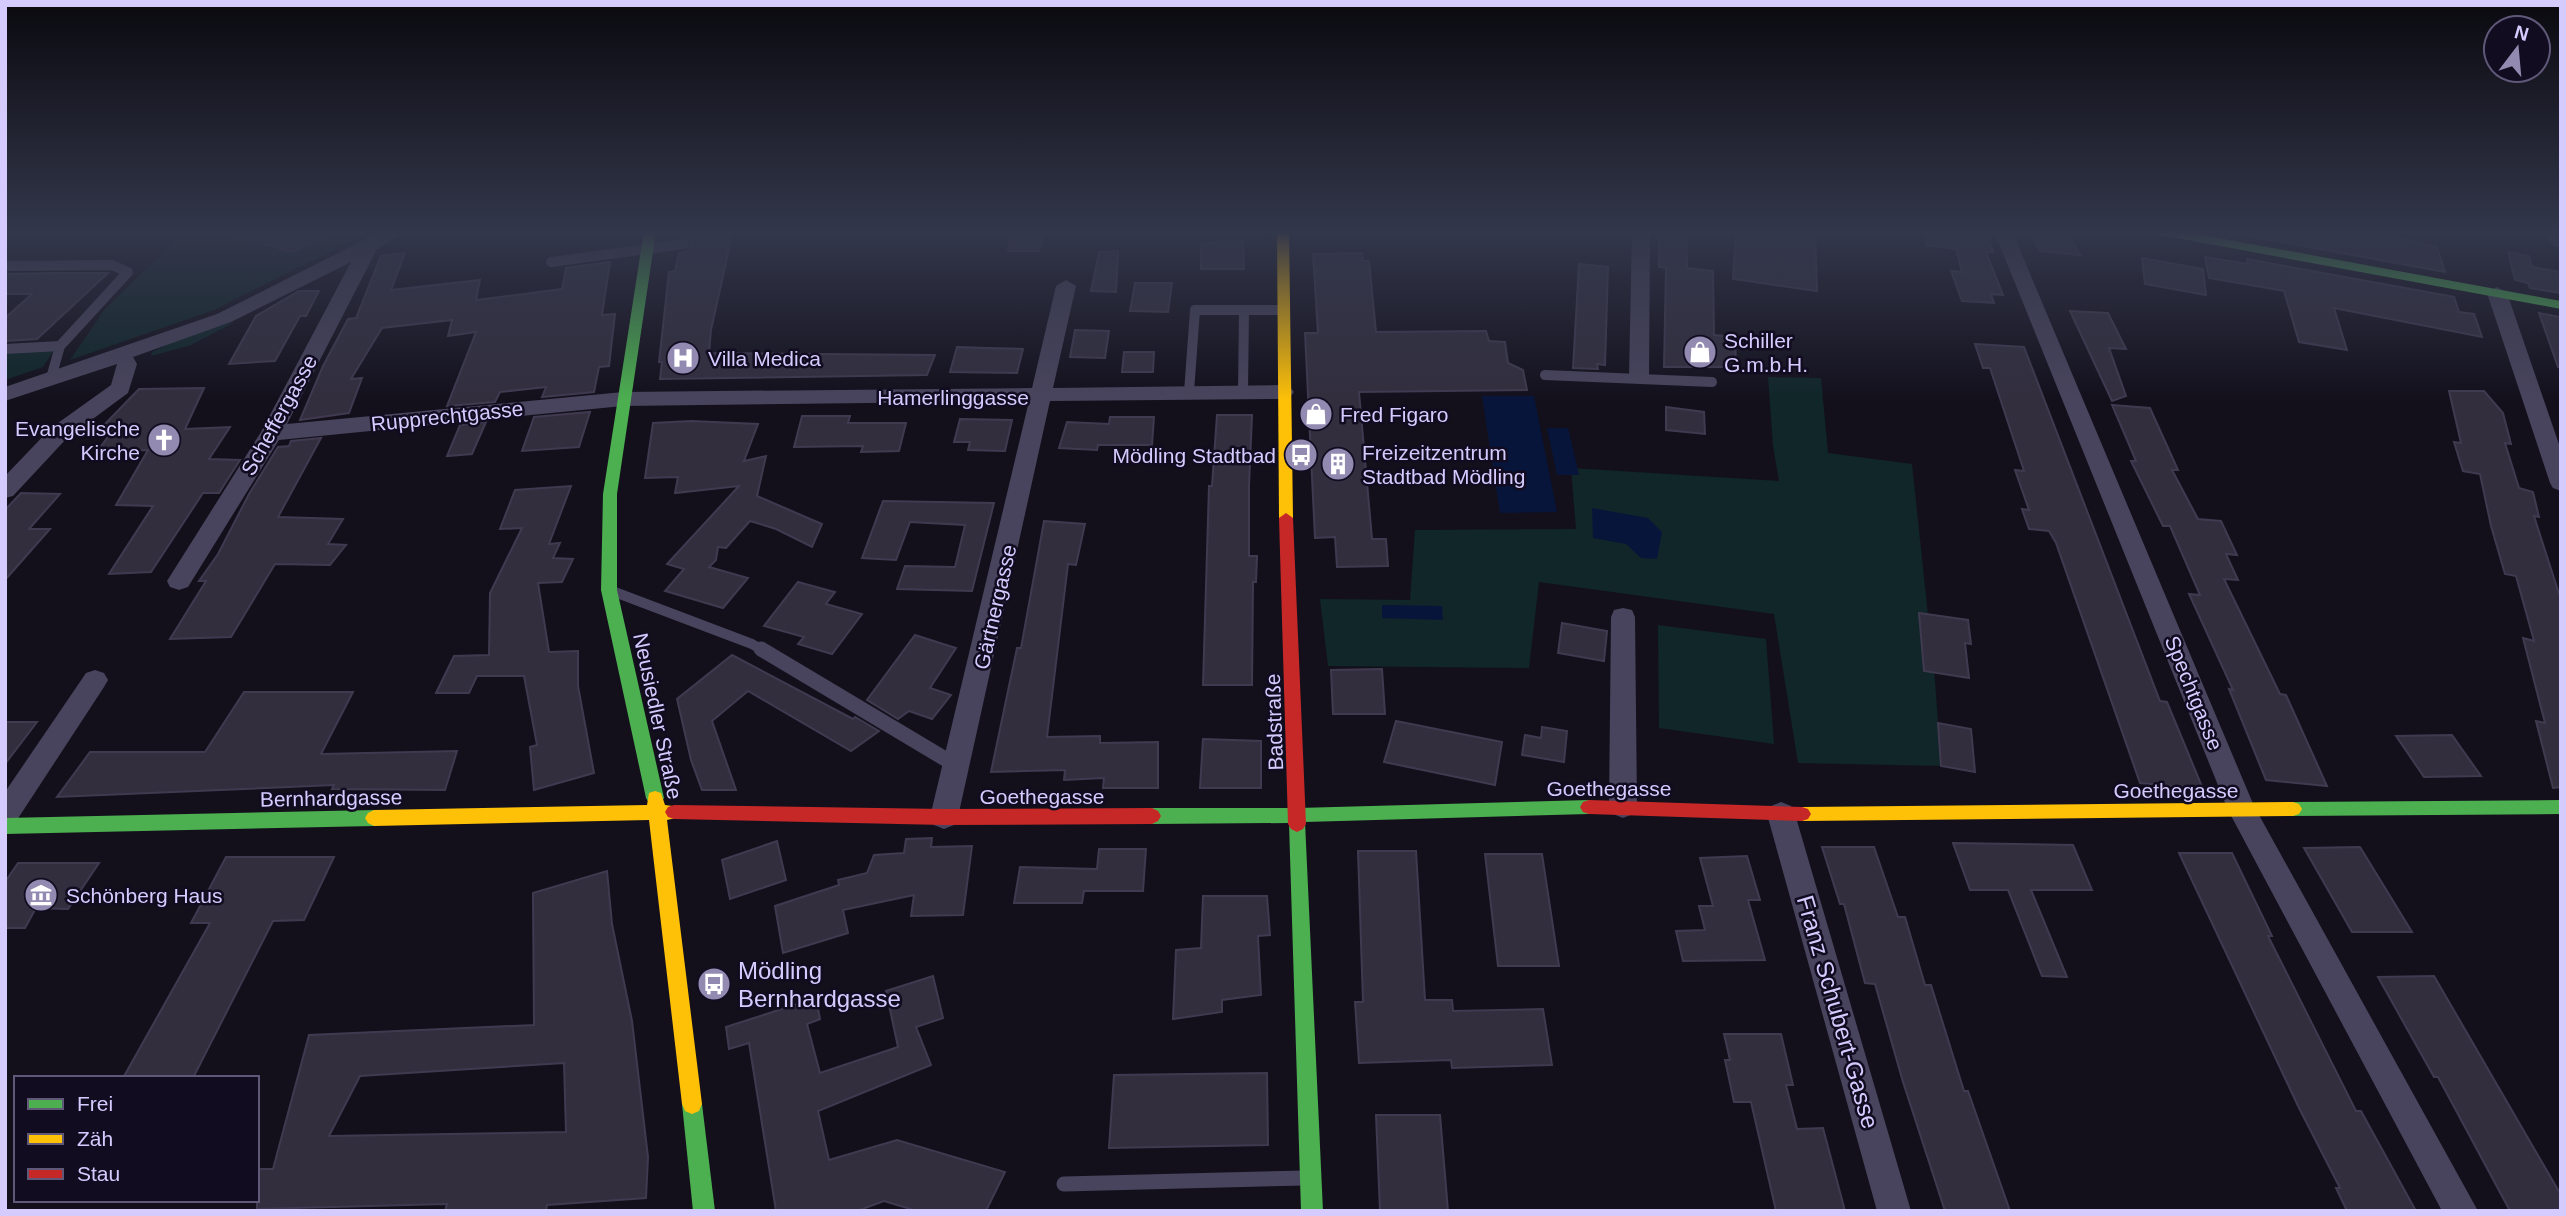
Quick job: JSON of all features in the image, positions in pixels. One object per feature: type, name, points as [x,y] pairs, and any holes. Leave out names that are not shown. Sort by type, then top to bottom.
[{"type":"street","points":[[5,394],[223,318],[282,288]]},
{"type":"street","name":"Scheffergasse","points":[[179,581],[272,433],[347,288]]},
{"type":"street","name":"Neusiedler Straße","points":[[642,288],[610,494],[609,590],[658,812],[704,1211]]},
{"type":"street","name":"Gärtnergasse","points":[[944,817],[958,766],[1066,288]]},
{"type":"street","name":"Badstraße","points":[[1283,288],[1283,392],[1312,1211]]},
{"type":"street","points":[[1639,376],[1640,288]]},
{"type":"street","name":"Spechtgasse","points":[[2027,288],[2242,810],[2461,1211]]},
{"type":"street","points":[[2469,288],[2561,305]]},
{"type":"street","points":[[2497,293],[2561,483]]},
{"type":"street","points":[[5,489],[65,428],[121,388],[128,364],[121,355]]},
{"type":"street","name":"Hamerlinggasse","points":[[623,399],[1283,392]]},
{"type":"street","name":"Rupprechtgasse","points":[[272,433],[623,399]]},
{"type":"street","points":[[1623,618],[1623,806]]},
{"type":"street","points":[[5,815],[95,680]]},
{"type":"street","name":"Goethegasse","points":[[658,812],[944,817],[1298,816],[1623,806],[1781,814],[2561,807]]},
{"type":"street","name":"Bernhardgasse","points":[[5,826],[658,812]]},
{"type":"street","name":"Franz Schubert-Gasse","points":[[1781,814],[1894,1211]]},
{"type":"lane","points":[[51,378],[60,346],[114,288]]},
{"type":"lane","points":[[1189,392],[1195,310],[1283,310]]},
{"type":"lane","points":[[1243,392],[1244,310]]},
{"type":"lane","points":[[5,349],[60,346]]},
{"type":"lane","points":[[1545,376],[1639,376],[1712,382]]},
{"type":"lane","points":[[609,590],[752,644],[958,766]]},
{"type":"lane","points":[[1064,1184],[1311,1178]]},
{"type":"green space","points":[[127,288],[258,288],[214,310],[70,360],[105,309]]},
{"type":"green space","points":[[235,322],[191,345],[151,356],[152,352],[182,338]]},
{"type":"green space","points":[[54,350],[43,367],[5,380],[5,352]]},
{"type":"green space","points":[[1768,377],[1821,378],[1828,453],[1912,464],[1935,681],[1941,766],[1798,763],[1774,614],[1539,582],[1529,668],[1328,666],[1320,599],[1410,600],[1415,530],[1576,529],[1571,468],[1779,481],[1773,446]]},
{"type":"green space","points":[[1658,625],[1766,639],[1774,744],[1659,728]]},
{"type":"water","points":[[1482,396],[1534,396],[1557,512],[1500,513]]},
{"type":"water","points":[[1547,428],[1568,428],[1579,475],[1557,475]]},
{"type":"water","points":[[1592,508],[1648,518],[1662,532],[1657,559],[1641,558],[1626,544],[1593,538]]},
{"type":"water","points":[[1382,605],[1442,606],[1443,620],[1382,618]]},
{"type":"building","points":[[5,288],[92,288],[37,339],[5,341],[5,318],[32,294],[5,294]]},
{"type":"building","points":[[368,288],[392,288],[391,290],[478,288],[476,300],[562,288],[606,288],[602,315],[615,314],[609,366],[599,367],[594,392],[542,397],[546,387],[500,392],[495,402],[447,406],[476,332],[448,336],[452,320],[382,328],[351,379],[362,378],[349,413],[300,420],[323,366],[348,319],[356,318]]},
{"type":"building","points":[[667,288],[720,288],[709,353],[935,355],[927,375],[660,379],[662,362],[659,362]]},
{"type":"building","points":[[1092,288],[1116,288],[1116,292],[1091,291]]},
{"type":"building","points":[[1134,288],[1171,288],[1168,312],[1130,311]]},
{"type":"building","name":"Freizeitzentrum Stadtbad Mödling","points":[[1315,288],[1372,288],[1376,332],[1486,331],[1489,341],[1505,342],[1508,363],[1523,370],[1527,390],[1359,392],[1372,539],[1386,539],[1388,566],[1337,567],[1335,537],[1315,538],[1305,333],[1318,333]]},
{"type":"building","points":[[1578,288],[1607,288],[1605,365],[1597,364],[1598,369],[1573,368]]},
{"type":"building","name":"Schiller G.m.b.H.","points":[[1666,288],[1713,288],[1714,335],[1735,337],[1736,367],[1664,367]]},
{"type":"building","points":[[1794,288],[1817,288],[1817,291]]},
{"type":"building","points":[[1957,288],[2000,288],[2003,295],[1991,294],[1994,303],[1962,301]]},
{"type":"building","points":[[2166,288],[2205,288],[2206,295]]},
{"type":"building","points":[[2265,288],[2404,288],[2454,297],[2459,312],[2474,314],[2482,337],[2334,308],[2347,350],[2299,342],[2284,291]]},
{"type":"building","points":[[2530,288],[2561,288],[2561,293]]},
{"type":"building","points":[[299,291],[319,291],[306,316],[300,316],[275,361],[229,364],[256,316]]},
{"type":"building","points":[[2070,311],[2108,313],[2126,349],[2109,348],[2126,396],[2112,401]]},
{"type":"building","points":[[2539,313],[2561,317],[2561,366],[2558,367]]},
{"type":"building","points":[[1075,330],[1109,331],[1105,358],[1070,357]]},
{"type":"building","points":[[1975,344],[2024,347],[2160,701],[2167,702],[2203,789],[2140,783],[2056,543],[2049,531],[2029,529],[2022,509],[2029,510],[2015,470],[2024,471],[1990,368],[1983,368]]},
{"type":"building","points":[[957,347],[1023,349],[1017,373],[950,372]]},
{"type":"building","points":[[1124,352],[1154,352],[1153,372],[1122,372]]},
{"type":"building","points":[[204,388],[185,429],[230,427],[209,459],[240,460],[219,493],[203,493],[151,572],[109,574],[153,506],[116,505],[148,450],[96,453],[116,426],[103,426],[139,389]]},
{"type":"building","points":[[2449,391],[2484,391],[2503,413],[2511,444],[2505,443],[2519,488],[2533,492],[2539,517],[2534,516],[2561,600],[2561,787],[2553,788],[2536,721],[2545,723],[2523,638],[2534,641],[2516,576],[2505,574],[2480,474],[2463,471],[2454,442],[2461,443]]},
{"type":"building","points":[[2112,405],[2150,408],[2178,470],[2172,470],[2198,519],[2221,521],[2237,555],[2226,554],[2238,580],[2224,579],[2280,694],[2286,695],[2327,786],[2266,780],[2229,689],[2233,690],[2189,594],[2200,595],[2170,526],[2163,526],[2131,461],[2136,461]]},
{"type":"building","points":[[1666,407],[1704,412],[1705,434],[1666,430]]},
{"type":"building","points":[[590,412],[579,447],[522,451],[534,417]]},
{"type":"building","points":[[1217,415],[1252,415],[1249,556],[1257,556],[1256,582],[1253,582],[1252,685],[1203,685],[1209,486],[1212,486]]},
{"type":"building","points":[[802,416],[850,416],[848,423],[906,423],[899,451],[861,452],[863,446],[794,447]]},
{"type":"building","points":[[1110,417],[1154,417],[1152,445],[1098,445],[1097,450],[1059,448],[1067,422],[1109,424]]},
{"type":"building","points":[[960,419],[1012,420],[1005,451],[968,450],[970,442],[954,442]]},
{"type":"building","points":[[691,421],[758,424],[744,461],[766,456],[757,496],[822,524],[812,547],[776,529],[750,521],[726,548],[718,547],[716,560],[709,567],[748,578],[723,608],[665,591],[684,569],[667,564],[739,486],[675,493],[678,477],[645,478],[653,423]]},
{"type":"building","points":[[486,422],[472,454],[447,456],[460,425]]},
{"type":"building","points":[[321,438],[278,517],[343,519],[328,544],[346,545],[330,565],[275,564],[231,637],[170,639],[206,581],[199,581],[218,554],[249,494],[278,447],[289,446],[291,441]]},
{"type":"building","points":[[571,486],[549,544],[560,543],[553,558],[573,559],[562,582],[538,583],[549,652],[578,651],[578,686],[594,773],[534,790],[530,747],[537,745],[524,676],[477,676],[469,693],[436,693],[454,656],[489,655],[490,593],[522,528],[500,529],[515,490]]},
{"type":"building","points":[[21,493],[60,494],[29,529],[50,529],[5,580],[5,510]]},
{"type":"building","points":[[883,501],[994,503],[972,591],[897,589],[905,566],[955,567],[965,525],[910,522],[896,560],[862,558]]},
{"type":"building","points":[[1044,521],[1085,524],[1076,565],[1068,564],[1047,737],[1100,736],[1100,743],[1158,742],[1158,788],[1103,788],[1104,778],[1064,780],[1065,770],[991,772],[1017,648],[1021,648]]},
{"type":"building","points":[[798,582],[835,592],[826,604],[862,614],[832,654],[798,644],[804,637],[764,626]]},
{"type":"building","points":[[1919,613],[1968,620],[1971,644],[1965,643],[1969,678],[1924,671]]},
{"type":"building","points":[[1562,623],[1607,631],[1604,661],[1558,653]]},
{"type":"building","points":[[915,635],[956,648],[930,688],[951,695],[932,719],[909,711],[898,719],[867,700]]},
{"type":"building","points":[[732,655],[879,731],[851,751],[748,691],[712,721],[736,790],[702,790],[691,760],[677,699]]},
{"type":"building","points":[[1382,669],[1385,714],[1333,714],[1331,670]]},
{"type":"building","points":[[244,692],[353,692],[321,754],[457,751],[445,790],[332,789],[334,785],[57,797],[90,752],[205,752]]},
{"type":"building","points":[[1396,721],[1502,742],[1495,785],[1384,762]]},
{"type":"building","points":[[5,722],[37,722],[5,764]]},
{"type":"building","points":[[1938,723],[1971,729],[1975,772],[1941,766]]},
{"type":"building","points":[[1542,727],[1567,731],[1564,762],[1522,755],[1525,735],[1541,738]]},
{"type":"building","points":[[2452,735],[2481,776],[2424,777],[2396,736]]},
{"type":"building","points":[[1203,739],[1261,741],[1261,788],[1200,788]]},
{"type":"building","points":[[932,838],[931,847],[972,846],[963,915],[911,916],[914,895],[843,910],[848,933],[783,953],[775,906],[839,885],[838,880],[867,873],[874,855],[904,853],[906,839]]},
{"type":"building","points":[[777,841],[786,880],[730,899],[722,860]]},
{"type":"building","points":[[1953,843],[2073,845],[2092,890],[2031,890],[2067,977],[2042,976],[2008,890],[1970,890]]},
{"type":"building","points":[[1822,847],[1874,847],[1898,917],[1905,917],[1925,985],[1931,985],[1964,1091],[1968,1091],[2010,1211],[1945,1211],[1903,1082],[1875,984],[1865,983],[1844,904],[1840,904]]},
{"type":"building","points":[[2360,847],[2412,932],[2352,932],[2304,848]]},
{"type":"building","points":[[1099,849],[1146,849],[1143,891],[1084,891],[1082,903],[1014,903],[1020,867],[1097,869]]},
{"type":"building","points":[[1358,851],[1416,851],[1425,1000],[1452,1000],[1453,1011],[1543,1009],[1552,1065],[1452,1068],[1451,1060],[1359,1063],[1355,1002],[1363,1002]]},
{"type":"building","points":[[2179,853],[2232,853],[2272,936],[2268,936],[2356,1111],[2361,1111],[2416,1211],[2347,1211],[2336,1188],[2340,1188],[2299,1108]]},
{"type":"building","points":[[1485,854],[1542,854],[1559,966],[1498,966]]},
{"type":"building","points":[[1747,856],[1760,900],[1748,900],[1765,960],[1683,961],[1676,931],[1705,930],[1699,906],[1713,906],[1700,858]]},
{"type":"building","points":[[226,857],[334,857],[304,920],[273,921],[194,1076],[124,1076],[210,923],[191,923]]},
{"type":"building","name":"Schönberg Haus","points":[[18,863],[99,863],[68,909],[36,908],[25,928],[5,928],[5,882]]},
{"type":"building","points":[[607,871],[612,924],[632,1021],[648,1157],[646,1198],[547,1205],[546,1211],[445,1211],[447,1204],[257,1209],[259,1169],[273,1169],[309,1035],[534,1025],[533,893]],"holes":[[[564,1063],[566,1132],[329,1136],[360,1076]]]},
{"type":"building","points":[[1203,896],[1267,896],[1270,935],[1258,936],[1261,995],[1222,1000],[1222,1012],[1173,1019],[1176,950],[1201,948]]},
{"type":"building","points":[[933,976],[943,1018],[916,1027],[931,1065],[818,1111],[829,1160],[897,1140],[1005,1172],[986,1211],[917,1211],[884,1201],[857,1211],[776,1211],[749,1043],[729,1049],[726,1027],[816,998],[820,1019],[807,1024],[820,1073],[898,1047],[886,991]]},
{"type":"building","points":[[2434,976],[2561,1195],[2561,1211],[2510,1211],[2438,1077],[2434,1077],[2378,977]]},
{"type":"building","points":[[1724,1034],[1781,1034],[1793,1085],[1786,1085],[1797,1129],[1823,1128],[1845,1211],[1776,1211],[1751,1102],[1734,1102],[1725,1060],[1730,1060]]},
{"type":"building","points":[[1267,1073],[1268,1145],[1109,1148],[1114,1075]]},
{"type":"building","points":[[1376,1115],[1440,1115],[1448,1211],[1380,1211]]},
{"type":"traffic: fast","points":[[641,288],[610,494],[609,590],[655,798]]},
{"type":"traffic: fast","points":[[2468,288],[2561,305]]},
{"type":"traffic: fast","points":[[1152,816],[1589,807]]},
{"type":"traffic: fast","points":[[2293,809],[2561,807]]},
{"type":"traffic: fast","points":[[5,826],[374,818]]},
{"type":"traffic: fast","points":[[1297,824],[1312,1211]]},
{"type":"traffic: fast","points":[[692,1104],[704,1211]]},
{"type":"traffic: slow","points":[[1284,288],[1286,518]]},
{"type":"traffic: slow","points":[[655,798],[692,1104]]},
{"type":"traffic: slow","points":[[1802,814],[2293,809]]},
{"type":"traffic: slow","points":[[374,818],[674,812]]},
{"type":"traffic: jam","points":[[1286,518],[1297,824]]},
{"type":"traffic: jam","points":[[1589,807],[1802,814]]},
{"type":"traffic: jam","points":[[674,812],[944,817],[1152,816]]},
{"type":"place","name":"Schiller G.m.b.H.","points":[[1700,352]]},
{"type":"place","name":"Villa Medica","points":[[683,358]]},
{"type":"place","name":"Fred Figaro","points":[[1316,414]]},
{"type":"place","name":"Evangelische Kirche","points":[[164,440]]},
{"type":"place","name":"Mödling Stadtbad","points":[[1301,455]]},
{"type":"place","name":"Freizeitzentrum Stadtbad Mödling","points":[[1338,464]]},
{"type":"place","name":"Schönberg Haus","points":[[41,895]]},
{"type":"place","name":"Mödling Bernhardgasse","points":[[714,984]]}]
